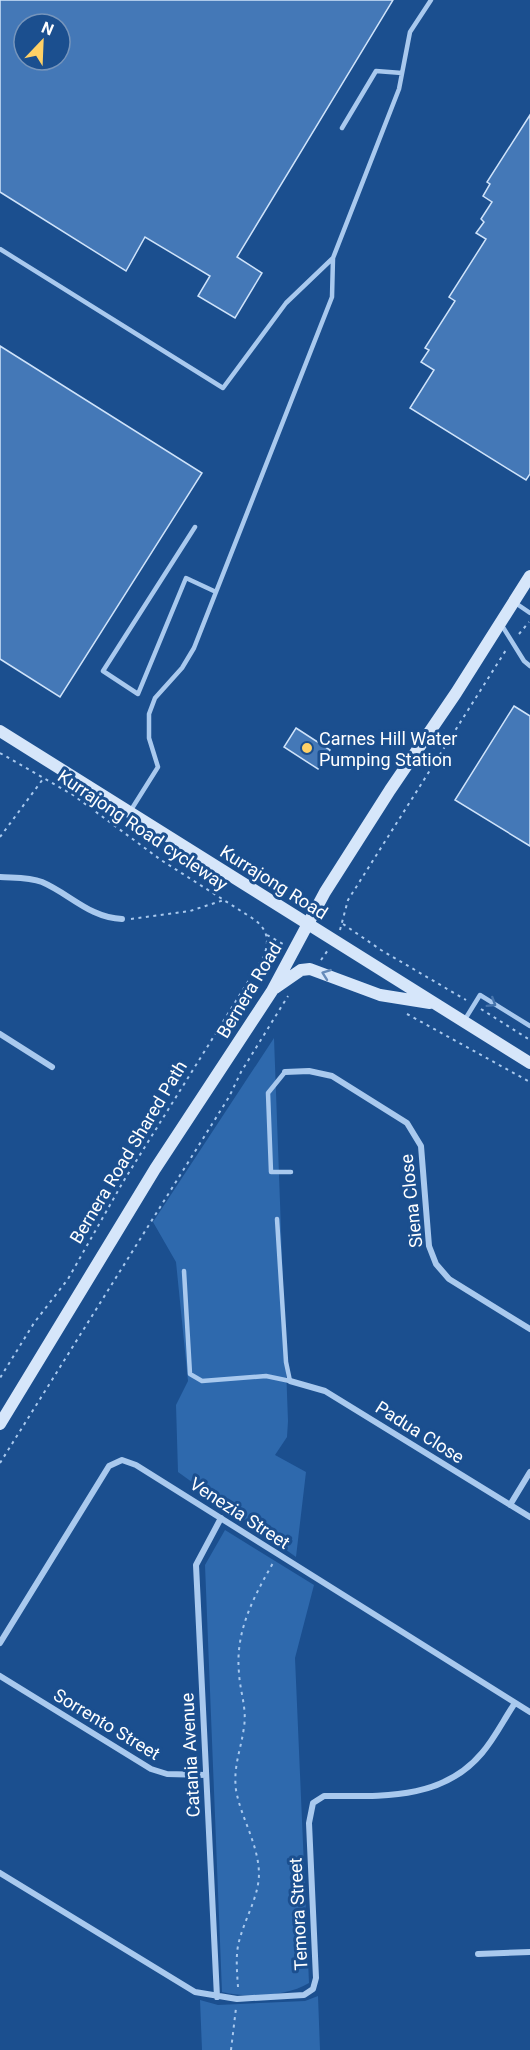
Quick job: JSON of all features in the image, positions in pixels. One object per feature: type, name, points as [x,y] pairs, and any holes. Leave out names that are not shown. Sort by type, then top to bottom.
[{"type":"main road","name":"Bernera Road","points":[[0,1424],[155,1169],[272,991],[307,923],[390,790],[456,693],[530,576]]},
{"type":"main road","name":"Kurrajong Road","points":[[0,731],[530,1063]]},
{"type":"main road","points":[[272,991],[302,970],[310,969],[380,995],[437,1004]]},
{"type":"street","points":[[0,877],[40,881],[92,912],[122,919]]},
{"type":"street","points":[[0,1034],[52,1066]]},
{"type":"street","name":"Siena Close","points":[[285,1072],[309,1071],[332,1076],[407,1123],[419,1139],[421,1146],[429,1246],[436,1264],[449,1279],[530,1329]]},
{"type":"street","name":"Padua Close","points":[[290,1381],[325,1391],[530,1517]]},
{"type":"street","name":"Venezia Street","points":[[0,1643],[109,1466],[116,1461],[128,1461],[530,1712]]},
{"type":"street","points":[[510,1505],[530,1472]]},
{"type":"street","name":"Catania Avenue","points":[[217,1997],[196,1564],[220,1518]]},
{"type":"street","name":"Sorrento Street","points":[[0,1676],[151,1770],[167,1774],[206,1775]]},
{"type":"street","name":"Temora Street","points":[[0,1873],[183,1987],[237,2000],[304,1995],[314,1989],[316,1984],[310,1808],[316,1800],[324,1796],[401,1795],[442,1783],[463,1770],[483,1752],[515,1703]]},
{"type":"street","points":[[478,1954],[530,1952]]},
{"type":"lane","points":[[130,813],[158,767],[149,738],[149,714],[154,698],[182,669],[194,648],[332,297],[333,258],[399,89],[410,32],[431,0]]},
{"type":"lane","points":[[342,128],[376,71],[402,73]]},
{"type":"lane","points":[[0,249],[223,387],[286,303],[333,258]]},
{"type":"lane","points":[[195,527],[103,671],[138,694],[186,578],[216,592]]},
{"type":"lane","points":[[514,602],[530,613]]},
{"type":"lane","points":[[500,622],[524,661],[530,666]]},
{"type":"lane","points":[[464,1021],[480,995],[530,1026]]},
{"type":"lane","points":[[285,1072],[268,1093],[271,1172],[291,1172]]},
{"type":"lane","points":[[184,1271],[190,1374],[202,1381],[266,1376],[290,1381],[286,1362],[277,1220]]},
{"type":"path","points":[[530,620],[513,642],[348,900],[343,913],[344,924],[381,950],[530,1040]]},
{"type":"path","name":"Kurrajong Road cycleway","points":[[0,753],[73,795],[161,860],[259,923],[267,934]]},
{"type":"path","points":[[0,837],[43,779]]},
{"type":"path","points":[[122,919],[190,911],[224,900]]},
{"type":"path","name":"Bernera Road Shared Path","points":[[0,1378],[34,1323],[68,1279],[123,1182],[264,956],[267,934]]},
{"type":"path","points":[[0,1463],[230,1097],[241,1072],[291,991]]},
{"type":"path","points":[[399,1010],[530,1082]]},
{"type":"path","points":[[231,2050],[237,2000],[239,1940],[253,1904],[259,1872],[255,1849],[235,1783],[235,1762],[244,1728],[245,1708],[239,1673],[239,1642],[254,1598],[278,1555]]},
{"type":"shaded area","points":[[274,1038],[288,1421],[287,1437],[275,1455],[306,1472],[296,1557],[178,1472],[176,1405],[188,1381],[176,1262],[153,1222]]},
{"type":"shaded area","points":[[225,1530],[314,1585],[295,1658],[309,1983],[278,1994],[243,1995],[222,1992],[205,1565]]},
{"type":"shaded area","points":[[318,1996],[320,2050],[202,2050],[200,2000],[218,2005],[305,2001]]},
{"type":"building","points":[[0,0],[393,0],[237,257],[262,273],[235,318],[198,296],[210,276],[145,237],[126,271],[0,192]]},
{"type":"building","points":[[530,115],[530,474],[526,480],[410,408],[434,370],[421,362],[429,350],[425,348],[455,301],[449,297],[486,239],[476,233],[484,222],[481,219],[492,202],[483,196],[490,184],[487,182]]},
{"type":"building","points":[[0,346],[202,473],[60,697],[0,659]]},
{"type":"building","points":[[514,706],[530,716],[530,846],[455,800]]},
{"type":"building","name":"Carnes Hill Water Pumping Station","points":[[296,728],[330,750],[318,769],[284,747]]},
{"type":"place","name":"Carnes Hill Water Pumping Station","points":[[307,748]]}]
